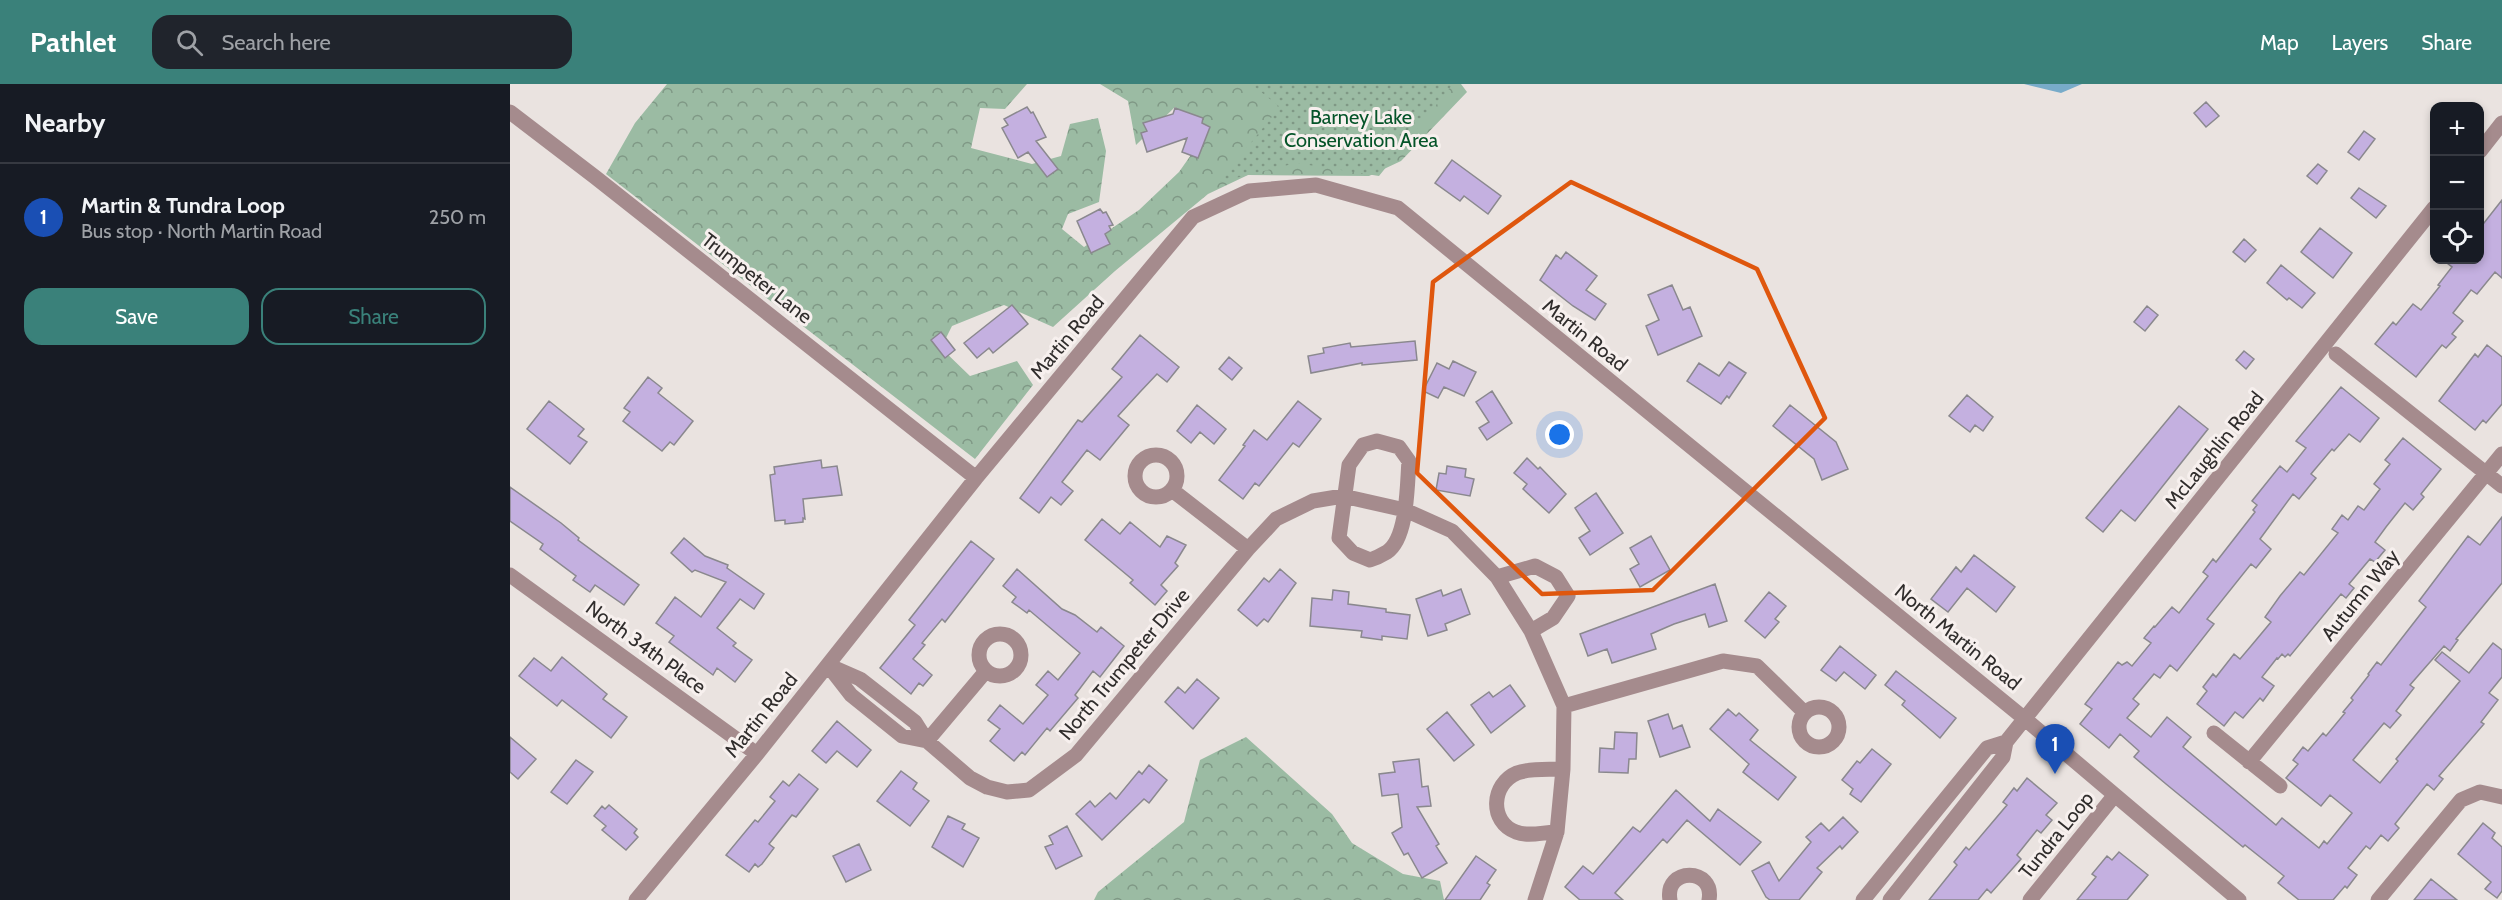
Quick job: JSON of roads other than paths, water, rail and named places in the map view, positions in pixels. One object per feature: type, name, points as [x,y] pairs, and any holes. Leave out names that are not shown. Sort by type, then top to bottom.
[{"type":"street","name":"Trumpeter Lane","points":[[510,112],[976,478]]},
{"type":"street","points":[[2484,146],[2502,123]]},
{"type":"street","name":"Martin Road","points":[[636,900],[757,754],[976,478],[1194,217],[1249,191],[1316,185],[1398,208],[1646,412]]},
{"type":"street","name":"McLaughlin Road","points":[[2006,742],[2432,210]]},
{"type":"street","points":[[2336,354],[2502,486]]},
{"type":"street","name":"North Martin Road","points":[[1646,412],[2025,719],[2239,900]]},
{"type":"street","points":[[1377,441],[1399,447],[1409,461],[1405,510],[1398,537],[1389,551],[1370,560],[1353,553],[1339,538],[1343,496],[1349,465],[1364,445],[1377,441]]},
{"type":"street","name":"Autumn Way","points":[[2249,762],[2502,454]]},
{"type":"street","points":[[1172,490],[1248,549]]},
{"type":"street","name":"North Trumpeter Drive","points":[[828,665],[851,695],[902,736],[927,741],[970,778],[987,787],[1008,792],[1029,790],[1076,755],[1248,549],[1276,519],[1313,501],[1343,496],[1405,510],[1452,531],[1497,577],[1531,632],[1564,706],[1563,769],[1557,832],[1535,900]]},
{"type":"street","points":[[1497,577],[1535,566],[1556,577],[1562,586],[1568,596],[1553,618],[1531,632]]},
{"type":"street","name":"North 34th Place","points":[[510,575],[757,754]]},
{"type":"street","points":[[1564,706],[1723,661],[1757,666],[1805,713]]},
{"type":"street","points":[[927,741],[986,671]]},
{"type":"street","points":[[2214,734],[2280,786]]},
{"type":"street","points":[[1863,900],[1987,748],[2006,742],[2003,757],[1890,900]]},
{"type":"street","points":[[1557,832],[1525,834],[1513,831],[1504,824],[1497,813],[1496,800],[1503,784],[1518,773],[1563,769]]},
{"type":"street","points":[[2378,900],[2461,800],[2480,792],[2502,797]]},
{"type":"street","name":"Tundra Loop","points":[[2030,900],[2114,796]]},
{"type":"street","points":[[1670,900],[1670,886],[1675,880],[1689,874],[1704,880],[1708,886],[1709,900]]},
{"type":"water","points":[[2024,84],[2082,84],[2061,93]]},
{"type":"place","name":"Martin & Tundra Loop","points":[[2055,774]]},
{"type":"park label","name":"Barney Lake Conservation Area","points":[[1361,128]]}]
